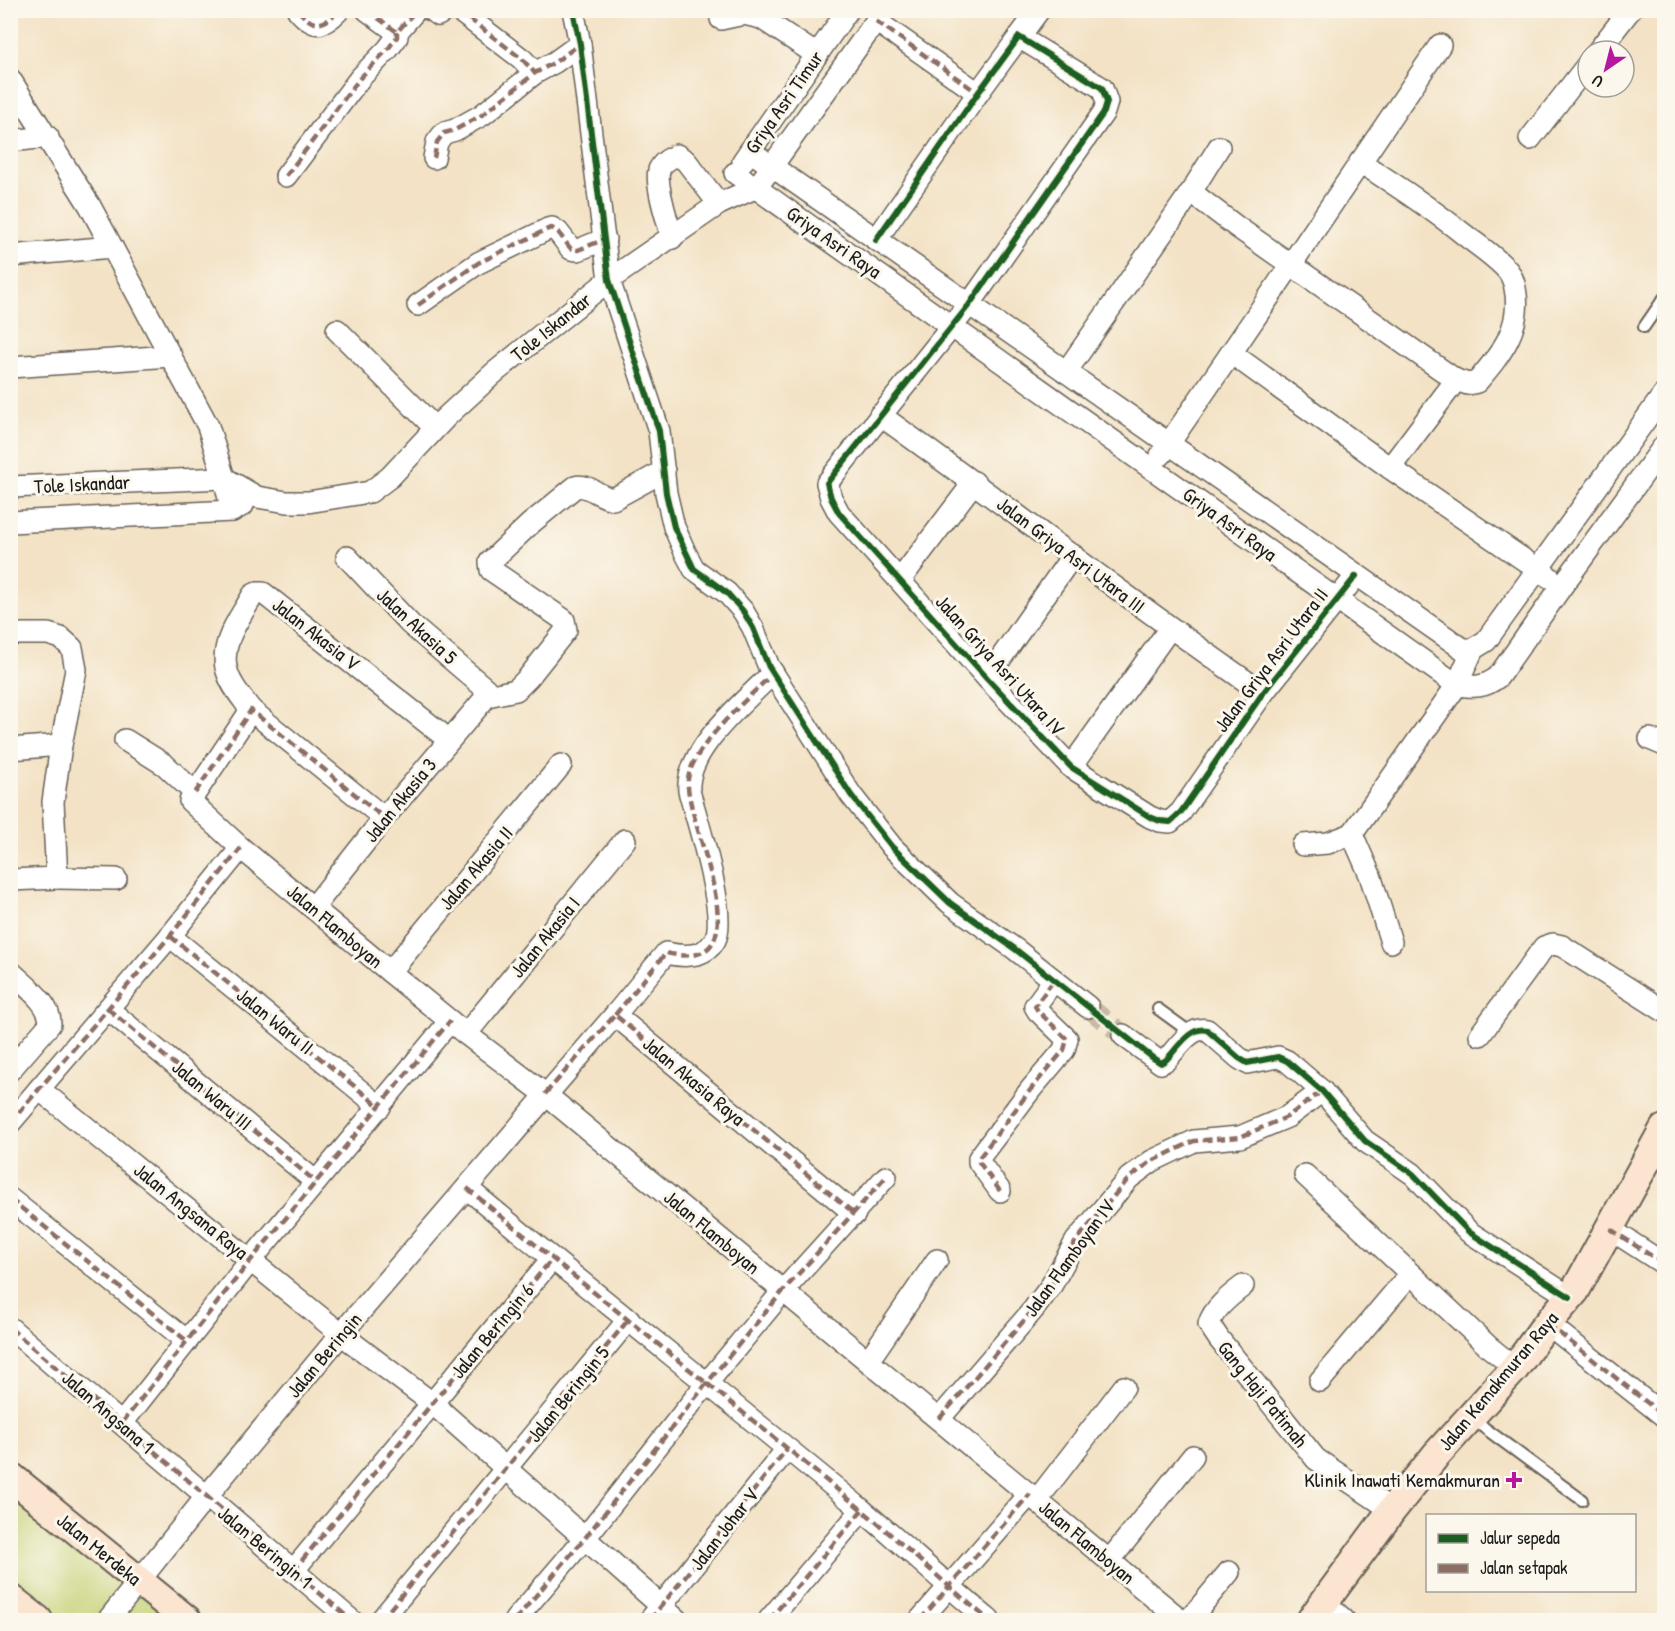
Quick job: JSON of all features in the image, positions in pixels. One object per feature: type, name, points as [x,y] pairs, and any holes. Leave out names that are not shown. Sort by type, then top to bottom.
[{"type":"main road","name":"Jalan Kemakmuran Raya","points":[[1326,1614],[1392,1510],[1436,1455],[1515,1368],[1570,1297],[1665,1128]]},
{"type":"main road","name":"Jalan Merdeka","points":[[10,1476],[187,1620]]},
{"type":"main road","points":[[10,1598],[38,1620]]},
{"type":"street","points":[[298,10],[314,24],[320,25],[339,10]]},
{"type":"street","points":[[367,10],[397,32]]},
{"type":"street","points":[[286,176],[360,78],[397,37],[397,32],[416,10]]},
{"type":"street","points":[[431,10],[438,15],[446,10]]},
{"type":"street","points":[[458,10],[522,59],[535,73]]},
{"type":"street","points":[[573,10],[580,44],[609,280],[659,431],[674,527],[685,552],[694,569],[727,593],[743,611],[773,673],[851,795],[892,847],[950,903],[1015,949],[1088,1007]]},
{"type":"street","name":"Griya Asri Timur","points":[[725,201],[735,172],[848,10]]},
{"type":"street","points":[[876,240],[1039,10]]},
{"type":"street","points":[[1607,39],[1627,12]]},
{"type":"street","points":[[721,20],[744,14],[761,18],[817,55]]},
{"type":"street","points":[[880,16],[978,93]]},
{"type":"street","name":"Tole Iskandar","points":[[10,487],[224,478],[257,497],[287,501],[309,502],[370,492],[390,477],[435,428],[494,373],[609,280],[725,201],[757,187],[880,16]]},
{"type":"street","points":[[880,416],[969,305],[1104,112],[1107,102],[1102,88],[1019,37]]},
{"type":"street","points":[[435,158],[437,142],[444,133],[455,130],[482,115],[535,73],[580,44]]},
{"type":"street","points":[[1153,468],[1440,45]]},
{"type":"street","points":[[10,79],[90,206],[208,426],[232,511]]},
{"type":"street","points":[[1530,139],[1576,80]]},
{"type":"street","points":[[10,141],[48,137]]},
{"type":"street","points":[[1066,372],[1191,192],[1219,147]]},
{"type":"street","name":"Griya Asri Raya","points":[[750,151],[1457,646],[1463,650],[1473,649]]},
{"type":"street","points":[[672,238],[659,182],[659,170],[666,160],[677,155],[687,161],[725,201]]},
{"type":"street","points":[[1191,192],[1237,227],[1456,380],[1468,384],[1477,382],[1509,341],[1516,306],[1515,288],[1509,272],[1427,206],[1360,162]]},
{"type":"street","name":"Griya Asri Raya","points":[[735,172],[1457,685]]},
{"type":"street","points":[[418,304],[478,263],[548,229],[552,228],[558,232],[571,249],[578,250],[605,239]]},
{"type":"street","points":[[10,256],[112,247]]},
{"type":"street","points":[[337,330],[435,428]]},
{"type":"street","points":[[1231,353],[1390,468],[1562,586]]},
{"type":"street","points":[[10,367],[171,356]]},
{"type":"street","points":[[1390,468],[1456,380]]},
{"type":"street","points":[[1303,845],[1328,843],[1352,834],[1457,685],[1473,649],[1486,641],[1665,394]]},
{"type":"street","name":"Jalan Griya Asri Utara III","points":[[880,416],[974,482],[1170,628],[1263,693]]},
{"type":"street","name":"Jalan Griya Asri Utara IV","points":[[880,416],[827,483],[831,498],[839,513],[987,678],[1071,766],[1150,817],[1170,822]]},
{"type":"street","points":[[1457,685],[1478,688],[1498,677],[1665,446]]},
{"type":"street","points":[[488,695],[516,690],[566,630],[564,620],[491,570],[490,562],[530,524],[575,487],[584,486],[605,498],[613,499],[664,471]]},
{"type":"street","points":[[900,580],[974,482]]},
{"type":"street","name":"Tole Iskandar","points":[[10,522],[232,511],[257,497]]},
{"type":"street","points":[[987,678],[1073,555]]},
{"type":"street","name":"Jalan Akasia 5","points":[[347,557],[410,624],[486,689],[488,695]]},
{"type":"street","name":"Jalan Griya Asri Utara II","points":[[1170,822],[1181,812],[1263,693],[1356,576]]},
{"type":"street","name":"Jalan Akasia V","points":[[251,710],[227,674],[225,658],[228,640],[253,595],[264,593],[449,740]]},
{"type":"street","points":[[1071,766],[1170,628]]},
{"type":"street","points":[[10,634],[48,633],[61,638],[72,648],[76,670],[61,745],[53,802],[57,878]]},
{"type":"street","points":[[545,1094],[666,953],[681,956],[698,954],[709,948],[714,941],[718,919],[715,892],[688,781],[697,758],[712,736],[773,673]]},
{"type":"street","name":"Jalan Akasia 3","points":[[312,908],[384,818],[488,695]]},
{"type":"street","points":[[125,741],[165,765],[195,793],[251,710],[384,818]]},
{"type":"street","points":[[10,749],[61,745]]},
{"type":"street","name":"Jalan Akasia II","points":[[390,972],[561,765]]},
{"type":"street","name":"Jalan Flamboyan","points":[[195,793],[190,801],[192,805],[312,908],[458,1028],[545,1094],[1180,1620]]},
{"type":"street","points":[[1352,834],[1370,875],[1390,942]]},
{"type":"street","name":"Jalan Akasia I","points":[[122,1423],[251,1260],[380,1107],[458,1028],[625,840]]},
{"type":"street","points":[[10,1123],[170,936],[241,848]]},
{"type":"street","points":[[10,880],[116,879]]},
{"type":"street","name":"Jalan Waru II","points":[[170,936],[380,1107]]},
{"type":"street","points":[[1480,1035],[1533,960],[1544,947],[1553,944],[1562,946],[1665,1011]]},
{"type":"street","points":[[10,971],[46,1007],[50,1016],[50,1024],[10,1070]]},
{"type":"street","points":[[1000,1191],[979,1158],[1031,1089],[1064,1050],[1067,1039],[1035,1006],[1054,980]]},
{"type":"street","name":"Jalan Waru III","points":[[108,1009],[316,1182]]},
{"type":"street","name":"Jalan Akasia Raya","points":[[615,1015],[855,1214]]},
{"type":"street","points":[[1123,1035],[1161,1063],[1191,1033],[1201,1029],[1208,1030],[1247,1063],[1278,1057],[1287,1061],[1322,1091],[1372,1146],[1413,1174],[1469,1232],[1570,1297]]},
{"type":"street","name":"Jalan Angsana Raya","points":[[39,1089],[341,1335],[432,1403],[585,1538],[662,1616]]},
{"type":"street","name":"Jalan Flamboyan IV","points":[[939,1419],[1033,1310],[1051,1286],[1076,1241],[1129,1178],[1152,1161],[1194,1141],[1240,1137],[1287,1117],[1322,1091]]},
{"type":"street","name":"Jalan Beringin","points":[[108,1620],[206,1497],[545,1094]]},
{"type":"street","points":[[1305,1175],[1489,1347],[1515,1368]]},
{"type":"street","points":[[515,1620],[585,1538],[706,1383],[783,1291],[855,1214],[886,1177]]},
{"type":"street","points":[[467,1188],[862,1510],[948,1587],[989,1620]]},
{"type":"street","points":[[10,1199],[187,1341]]},
{"type":"street","points":[[1610,1229],[1665,1264]]},
{"type":"street","name":"Jalan Beringin 6","points":[[293,1571],[552,1259]]},
{"type":"street","points":[[868,1361],[937,1260]]},
{"type":"street","points":[[1320,1381],[1410,1274]]},
{"type":"street","name":"Gang Haji Patimah","points":[[1243,1286],[1223,1304],[1210,1319],[1209,1324],[1316,1459],[1392,1510]]},
{"type":"street","name":"Jalan Beringin 5","points":[[381,1620],[629,1319]]},
{"type":"street","points":[[1548,1324],[1665,1416]]},
{"type":"street","name":"Jalan Angsana 1","points":[[10,1328],[206,1497]]},
{"type":"street","points":[[920,1620],[948,1587],[1034,1497],[1124,1387]]},
{"type":"street","name":"Jalan Johar V","points":[[662,1616],[787,1449]]},
{"type":"street","points":[[1110,1560],[1193,1456]]},
{"type":"street","name":"Jalan Beringin 1","points":[[206,1497],[351,1620]]},
{"type":"street","points":[[769,1620],[862,1510]]},
{"type":"street","points":[[1188,1620],[1229,1572]]},
{"type":"lane","points":[[1644,327],[1665,298]]},
{"type":"lane","points":[[1158,1009],[1191,1033]]},
{"type":"lane","points":[[1470,1417],[1582,1500]]},
{"type":"green space","points":[[10,1483],[177,1620],[44,1620],[11,1594]]},
{"type":"tunnel","points":[[1088,1007],[1123,1035]]},
{"type":"marked path","points":[[298,10],[309,20],[318,24],[328,20],[339,10]]},
{"type":"marked path","points":[[367,10],[397,32],[416,10]]},
{"type":"marked path","points":[[431,10],[438,15],[446,10]]},
{"type":"marked path","points":[[458,10],[522,59],[535,73]]},
{"type":"marked path","points":[[876,21],[978,93]]},
{"type":"marked path","points":[[286,176],[360,78],[388,49],[397,37],[397,32]]},
{"type":"marked path","points":[[434,158],[437,142],[444,133],[455,130],[482,115],[535,73],[580,44]]},
{"type":"marked path","points":[[418,305],[478,263],[548,229],[552,228],[558,232],[571,249],[578,250],[605,239]]},
{"type":"marked path","points":[[615,1015],[666,953],[697,954],[713,942],[718,920],[714,891],[690,800],[688,779],[692,766],[711,737],[773,673],[774,676]]},
{"type":"marked path","points":[[195,793],[251,710],[384,818]]},
{"type":"marked path","points":[[10,1123],[170,936],[241,848]]},
{"type":"marked path","points":[[170,936],[380,1107]]},
{"type":"marked path","points":[[1000,1191],[979,1162],[979,1158],[1031,1089],[1064,1050],[1067,1039],[1035,1006],[1054,980]]},
{"type":"marked path","points":[[108,1009],[316,1182]]},
{"type":"marked path","points":[[545,1094],[615,1015],[855,1214]]},
{"type":"marked path","points":[[122,1423],[251,1260],[450,1021]]},
{"type":"marked path","points":[[939,1419],[1033,1310],[1051,1286],[1076,1241],[1129,1178],[1152,1161],[1194,1141],[1240,1137],[1287,1117],[1322,1091]]},
{"type":"marked path","points":[[515,1620],[585,1538],[783,1291],[886,1177]]},
{"type":"marked path","points":[[467,1188],[862,1510],[989,1620]]},
{"type":"marked path","points":[[10,1199],[187,1341]]},
{"type":"marked path","points":[[1610,1229],[1664,1264]]},
{"type":"marked path","points":[[293,1571],[552,1259]]},
{"type":"marked path","points":[[381,1620],[629,1319]]},
{"type":"marked path","points":[[1548,1324],[1664,1416]]},
{"type":"marked path","points":[[10,1328],[351,1620]]},
{"type":"marked path","points":[[650,1620],[787,1449]]},
{"type":"marked path","points":[[920,1620],[1030,1494]]},
{"type":"marked path","points":[[769,1620],[862,1510]]},
{"type":"cycle path","points":[[573,10],[580,44],[609,280],[659,431],[666,493],[674,527],[694,569],[727,593],[743,611],[753,628],[769,667],[851,795],[892,847],[950,903],[1015,949],[1153,1058],[1161,1063],[1189,1035],[1195,1031],[1207,1030],[1247,1063],[1278,1057],[1287,1061],[1322,1091],[1365,1141],[1413,1174],[1469,1232],[1570,1297]]},
{"type":"cycle path","points":[[876,240],[1019,37],[1102,88],[1107,102],[1104,112],[969,305],[827,483],[831,498],[839,513],[987,678],[1071,767],[1150,817],[1170,822],[1181,812],[1263,693],[1356,576]]},
{"type":"place","name":"Klinik Inawati Kemakmuran","points":[[1514,1480]]}]
